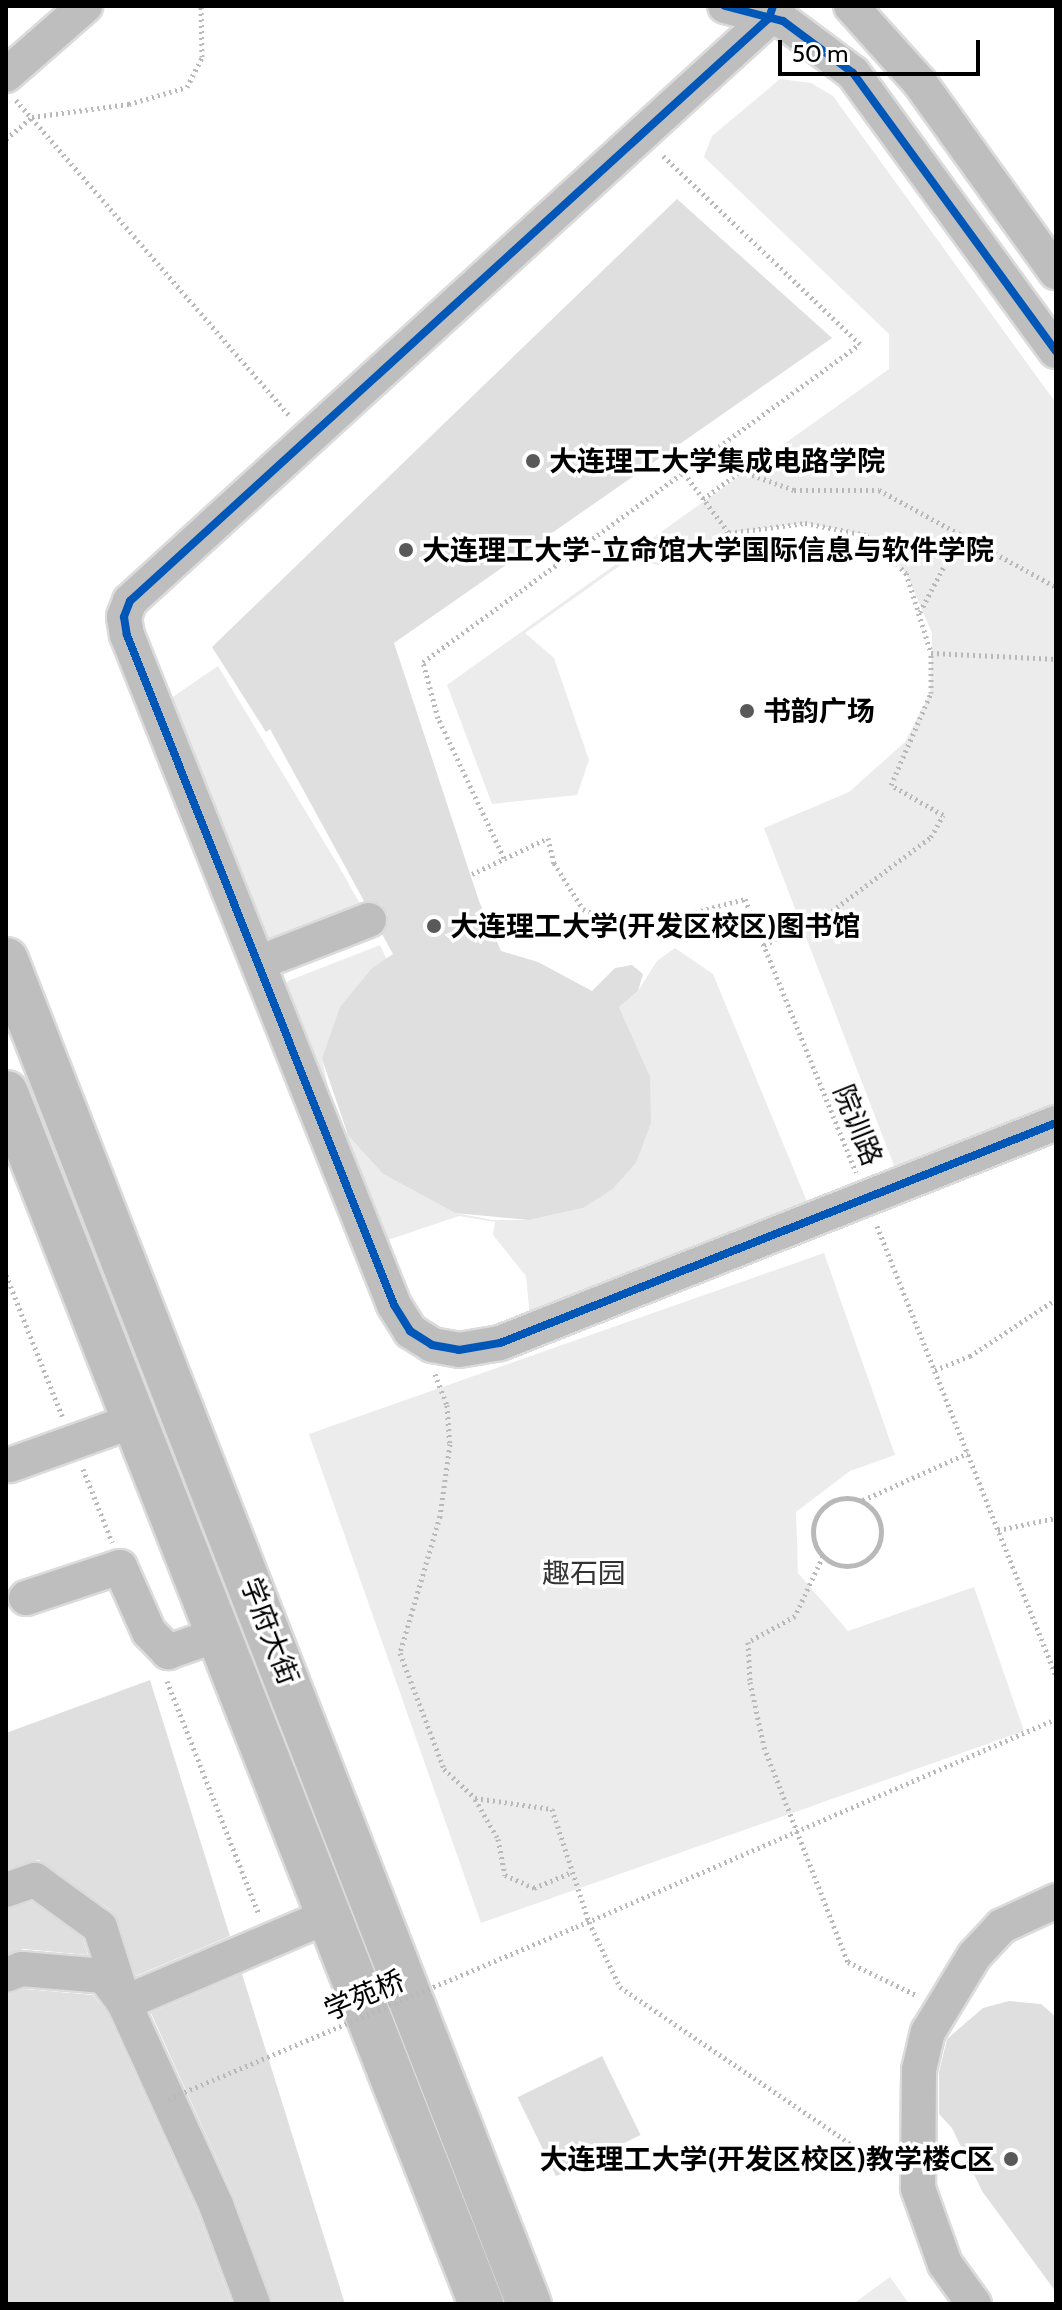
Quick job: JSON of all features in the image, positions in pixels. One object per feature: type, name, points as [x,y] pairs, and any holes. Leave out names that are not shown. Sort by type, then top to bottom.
[{"type":"main road","name":"学府大街","points":[[6,960],[529,2304]]},
{"type":"main road","name":"学府大街","points":[[6,1093],[481,2304]]},
{"type":"street","points":[[6,75],[85,6]]},
{"type":"street","points":[[725,6],[771,12],[819,44],[853,73],[1056,351]]},
{"type":"street","points":[[851,6],[920,83],[1056,272]]},
{"type":"street","points":[[771,12],[641,135],[130,601],[124,617],[394,1305],[420,1337],[459,1350],[500,1343],[1056,1123]]},
{"type":"street","points":[[258,963],[369,920]]},
{"type":"street","points":[[10,1465],[133,1421]]},
{"type":"street","points":[[26,1598],[120,1567],[149,1632],[168,1652],[217,1635]]},
{"type":"street","points":[[6,1890],[35,1880],[100,1927],[124,2003],[216,2205],[253,2304]]},
{"type":"street","points":[[974,2304],[945,2264],[930,2231],[918,2174],[919,2070],[928,2032],[974,1956],[1002,1926],[1056,1901]]},
{"type":"street","points":[[124,2003],[328,1916]]},
{"type":"street","points":[[6,1975],[22,1969],[104,1976],[124,2003]]},
{"type":"path","points":[[6,139],[32,117],[129,104],[187,87],[202,57],[201,6]]},
{"type":"path","points":[[6,88],[309,437]]},
{"type":"path","points":[[504,858],[438,718],[423,662],[860,344],[641,135]]},
{"type":"path","points":[[703,499],[741,471],[794,490],[879,490],[962,532],[1056,587]]},
{"type":"path","points":[[684,473],[729,533],[805,523],[866,535],[906,573],[931,653],[931,693],[905,742],[891,785],[943,815],[931,837],[832,911],[764,945]]},
{"type":"path","points":[[919,614],[962,532]]},
{"type":"path","points":[[931,653],[1056,659]]},
{"type":"path","points":[[6,1275],[66,1426]]},
{"type":"path","points":[[935,1370],[970,1356],[1056,1299]]},
{"type":"path","points":[[420,1337],[447,1405],[450,1444],[440,1516],[400,1653],[444,1769],[475,1798],[498,1839],[505,1875],[534,1888],[572,1872]]},
{"type":"path","points":[[862,1501],[877,1515],[878,1547],[853,1565],[823,1556],[813,1535],[819,1512],[838,1499],[862,1501],[968,1453]]},
{"type":"path","points":[[998,1530],[1056,1518]]},
{"type":"path","points":[[823,1556],[795,1616],[748,1642],[750,1682],[764,1747],[848,1962],[941,2006]]},
{"type":"path","points":[[475,1798],[552,1809],[589,1922],[620,1987],[858,2149],[918,2174]]},
{"type":"green space","points":[[780,79],[811,83],[833,96],[1056,403],[1056,1113],[898,1176],[764,828],[849,792],[905,742],[930,693],[932,633],[906,573],[866,535],[805,523],[728,533],[658,565],[632,557],[525,633],[554,658],[589,760],[577,795],[492,804],[447,685],[889,369],[889,334],[704,157],[712,136]]},
{"type":"green space","points":[[218,666],[369,920],[260,948],[164,703]]},
{"type":"green space","points":[[380,945],[387,960],[322,1059],[335,1119],[383,1174],[455,1213],[493,1220],[529,1220],[583,1208],[613,1189],[636,1163],[645,1067],[619,1007],[638,991],[657,961],[675,948],[713,974],[813,1216],[530,1318],[526,1276],[493,1235],[495,1222],[459,1216],[373,1245],[281,997],[288,981]]},
{"type":"green space","name":"趣石园","points":[[824,1253],[895,1455],[850,1471],[796,1512],[798,1573],[848,1631],[974,1587],[1024,1731],[481,1923],[309,1434]]},
{"type":"green space","points":[[890,2277],[909,2304],[853,2304]]},
{"type":"building","points":[[677,199],[832,338],[394,643],[479,901],[501,951],[538,962],[592,991],[615,968],[632,965],[643,974],[638,991],[619,1007],[650,1077],[651,1123],[636,1163],[613,1189],[583,1208],[529,1220],[455,1213],[383,1174],[348,1135],[322,1059],[340,1007],[372,968],[393,954],[382,934],[388,914],[381,904],[364,901],[270,729],[266,732],[212,647]]},
{"type":"building","points":[[150,1680],[230,1936],[136,1976],[112,1911],[39,1860],[6,1869],[6,1733]]},
{"type":"building","points":[[32,1902],[83,1939],[88,1955],[24,1949],[6,1954],[6,1909]]},
{"type":"building","points":[[242,1974],[345,2304],[273,2304],[234,2197],[151,2013]]},
{"type":"building","points":[[25,1989],[93,1995],[107,2013],[198,2213],[232,2304],[6,2304],[6,1995]]},
{"type":"building","name":"大连理工大学(开发区校区)教学楼C区","points":[[1009,2001],[1041,2004],[1056,2017],[1056,2292],[982,2191],[952,2128],[939,2114],[939,2072],[947,2039],[983,2008]]},
{"type":"building","points":[[602,2056],[641,2135],[556,2176],[518,2097]]},
{"type":"cycle path","points":[[725,6],[783,21],[853,73],[1056,351]]},
{"type":"cycle path","points":[[773,6],[769,18],[130,601],[124,617],[127,635],[394,1305],[410,1331],[432,1345],[459,1350],[500,1343],[1056,1123]]},
{"type":"place","name":"大连理工大学集成电路学院","points":[[533,461]]},
{"type":"place","name":"大连理工大学-立命馆大学国际信息与软件学院","points":[[406,550]]},
{"type":"place","name":"书韵广场","points":[[747,711]]},
{"type":"place","name":"大连理工大学(开发区校区)图书馆","points":[[434,926]]},
{"type":"place","name":"大连理工大学(开发区校区)教学楼C区","points":[[1011,2159]]}]
